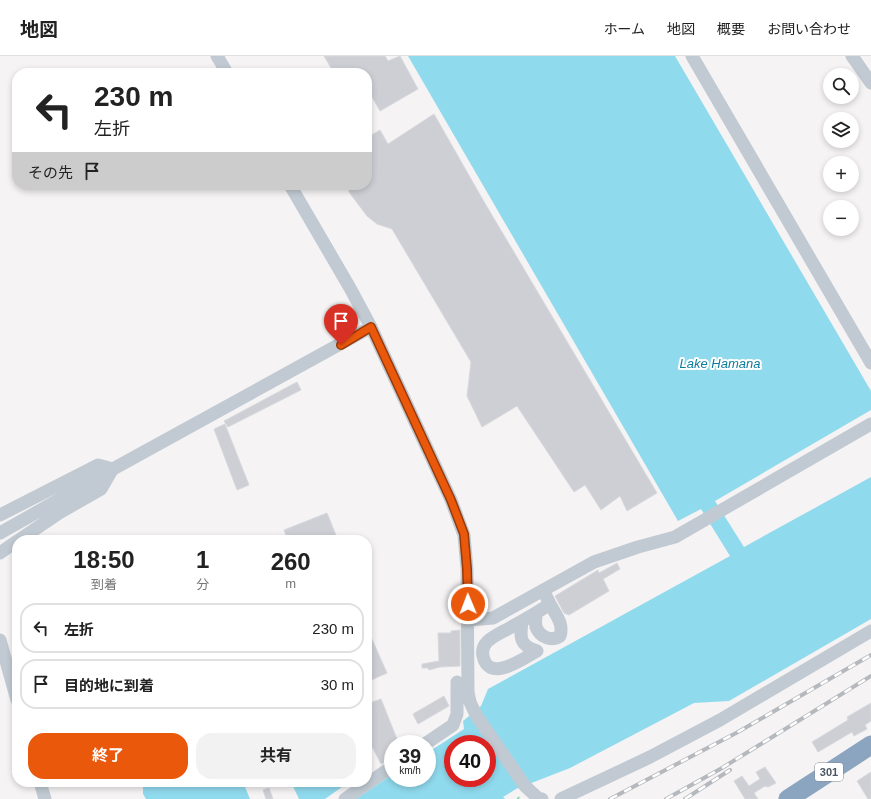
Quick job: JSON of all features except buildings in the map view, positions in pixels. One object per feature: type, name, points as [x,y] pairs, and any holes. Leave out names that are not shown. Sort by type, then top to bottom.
[{"type":"highway","name":"301","points":[[788,799],[871,745]]},
{"type":"street","points":[[217,56],[224,68]]},
{"type":"street","points":[[692,56],[871,363]]},
{"type":"street","points":[[852,56],[871,83]]},
{"type":"street","points":[[293,190],[371,327],[451,500],[464,534],[467,569],[468,692],[470,702],[476,715],[524,786],[539,799]]},
{"type":"street","points":[[0,533],[371,327]]},
{"type":"street","points":[[468,620],[493,618],[594,562],[638,547],[675,537],[871,424]]},
{"type":"street","points":[[0,515],[98,465],[113,469]]},
{"type":"street","points":[[27,535],[59,513],[101,489],[113,469]]},
{"type":"street","points":[[0,553],[12,545]]},
{"type":"street","points":[[543,590],[561,624],[562,630],[560,636],[537,651],[504,669],[488,666],[485,662],[483,652],[486,643],[550,604]]},
{"type":"street","points":[[536,613],[537,628],[541,634],[545,638],[555,639]]},
{"type":"street","points":[[522,621],[520,635],[522,643],[530,649],[537,651]]},
{"type":"street","points":[[561,799],[650,757],[720,720],[871,631]]},
{"type":"street","points":[[0,640],[12,682]]},
{"type":"street","points":[[436,737],[453,725],[457,714],[457,682]]},
{"type":"street","points":[[372,780],[384,772]]},
{"type":"street","points":[[41,787],[45,799]]},
{"type":"street","points":[[345,799],[362,787]]},
{"type":"water","name":"Lake Hamana","points":[[408,56],[675,56],[871,391],[871,410],[715,501],[744,547],[871,477],[871,619],[729,701],[694,703],[570,768],[516,789],[503,797],[505,799],[356,799],[384,780],[384,787],[436,787],[436,747],[444,742],[444,787],[496,787],[496,735],[455,735],[464,729],[463,721],[481,706],[488,689],[730,556],[701,509],[678,521]]},
{"type":"water","points":[[143,787],[245,787],[250,799],[146,799],[143,794]]},
{"type":"water","points":[[293,787],[342,787],[325,799],[299,799]]},
{"type":"railway","points":[[610,799],[738,732],[871,655]]},
{"type":"railway","points":[[666,799],[722,768],[871,676]]},
{"type":"railway","points":[[685,799],[730,770]]},
{"type":"route","points":[[341,345],[371,327],[451,500],[464,534],[468,604]]}]
